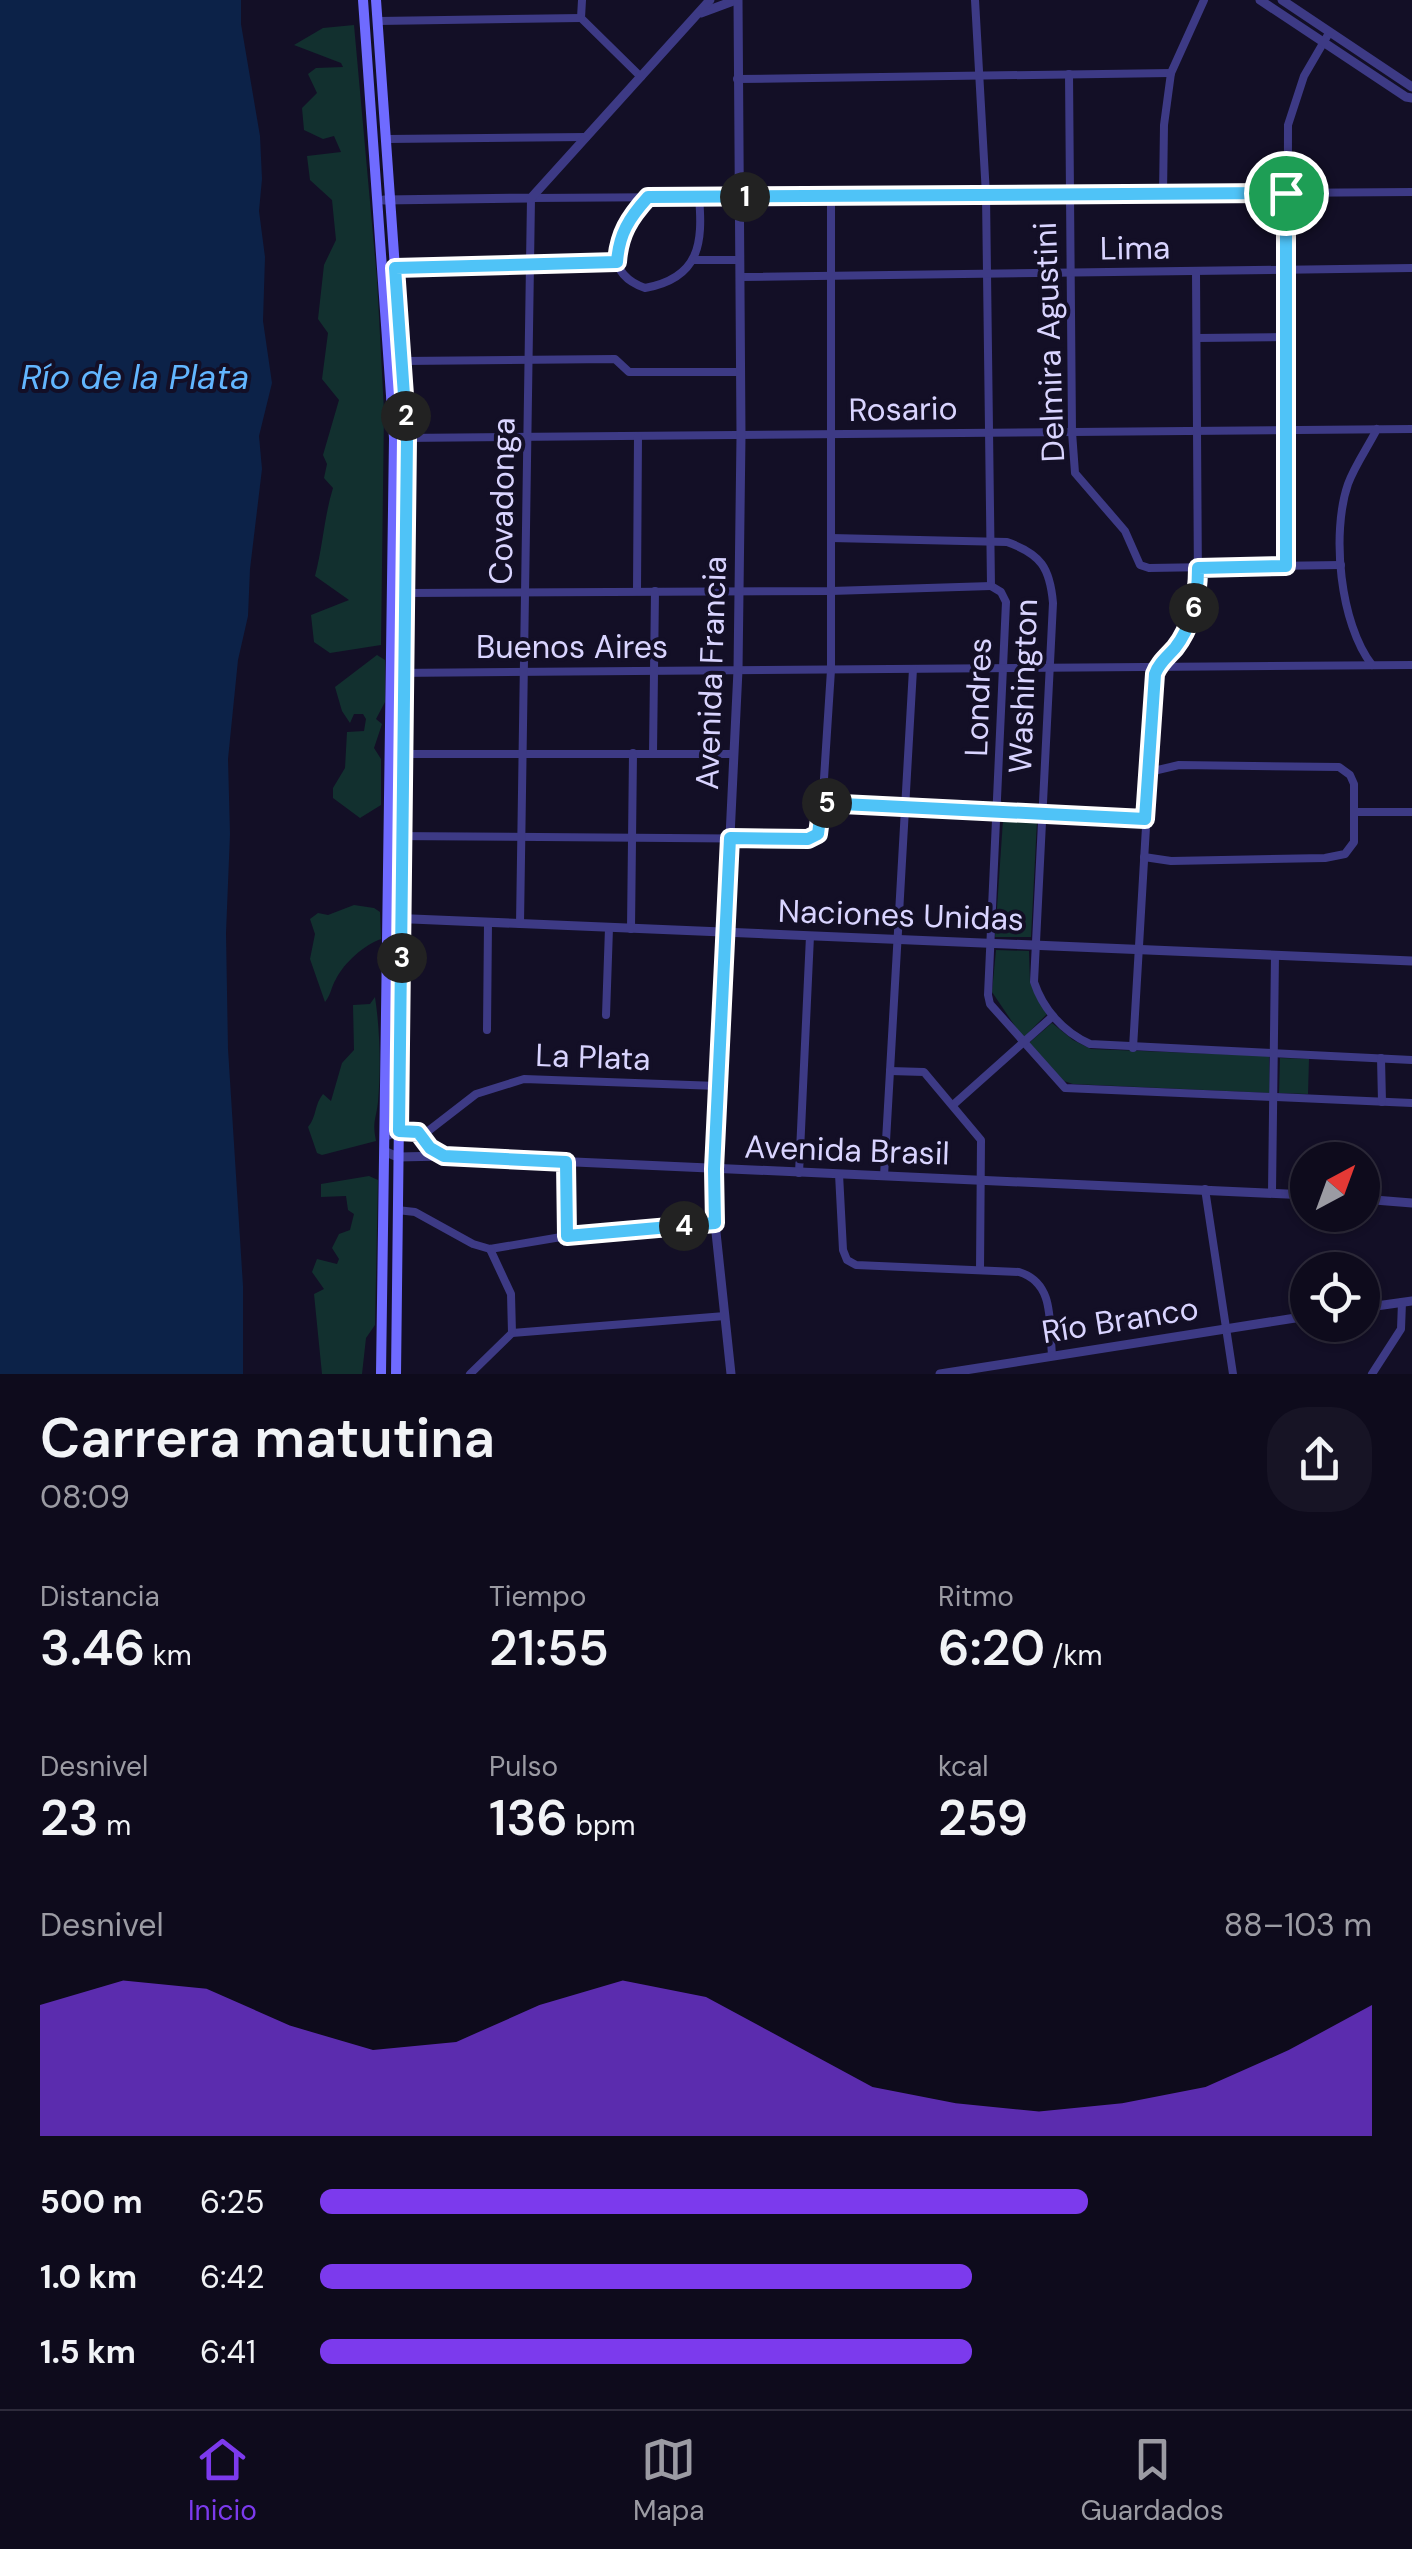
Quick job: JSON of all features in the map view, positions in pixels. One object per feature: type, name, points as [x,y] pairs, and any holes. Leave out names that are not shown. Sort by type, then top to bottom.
[{"type":"main road","points":[[363,0],[394,438],[381,1374]]},
{"type":"main road","points":[[376,0],[407,438],[396,1374]]},
{"type":"street","points":[[581,18],[582,0]]},
{"type":"street","points":[[531,198],[710,0]]},
{"type":"street","name":"Londres","points":[[975,0],[986,195],[991,586],[1001,592],[1006,602],[990,1004],[1065,1088],[1412,1103]]},
{"type":"street","points":[[1163,194],[1164,125],[1171,73],[1204,0]]},
{"type":"street","points":[[1260,0],[1409,98]]},
{"type":"street","points":[[1282,0],[1412,87]]},
{"type":"street","points":[[699,14],[733,1]]},
{"type":"street","name":"Avenida Francia","points":[[731,1374],[715,1223],[714,1169],[738,670],[740,276],[737,33],[733,1]]},
{"type":"street","points":[[378,21],[581,18],[641,76]]},
{"type":"street","points":[[1286,566],[1288,124],[1300,87],[1329,33]]},
{"type":"street","points":[[736,78],[1171,73]]},
{"type":"street","name":"Delmira Agustini","points":[[1069,74],[1075,473],[1125,531],[1140,565],[1341,565]]},
{"type":"street","points":[[387,140],[586,137]]},
{"type":"street","points":[[376,200],[1412,192]]},
{"type":"street","points":[[389,836],[808,839],[818,834],[831,670],[830,196]]},
{"type":"street","points":[[648,197],[627,222],[618,244],[617,262],[621,274],[645,288],[674,277],[700,250],[699,197]]},
{"type":"street","name":"Covadonga","points":[[520,924],[531,198]]},
{"type":"street","points":[[694,260],[739,260]]},
{"type":"street","points":[[395,268],[617,262]]},
{"type":"street","name":"Lima","points":[[740,276],[1412,268]]},
{"type":"street","points":[[1133,1048],[1157,667],[1184,634],[1194,612],[1198,568],[1196,272]]},
{"type":"street","points":[[1197,338],[1286,338]]},
{"type":"street","points":[[402,361],[615,359],[629,372],[740,372]]},
{"type":"street","points":[[1372,665],[1352,629],[1341,565],[1344,501],[1354,471],[1377,429]]},
{"type":"street","name":"Rosario","points":[[394,438],[1412,429]]},
{"type":"street","points":[[636,591],[638,436]]},
{"type":"street","name":"Washington","points":[[831,538],[1007,542],[1025,548],[1041,560],[1051,579],[1034,982],[1053,1016]]},
{"type":"street","points":[[406,593],[831,591],[991,586]]},
{"type":"street","points":[[654,754],[655,591]]},
{"type":"street","name":"Buenos Aires","points":[[392,673],[1412,665]]},
{"type":"street","points":[[884,1176],[913,669]]},
{"type":"street","points":[[404,754],[734,754]]},
{"type":"street","points":[[631,929],[633,754]]},
{"type":"street","points":[[1144,857],[1171,861],[1340,856],[1354,842],[1354,784],[1339,767],[1179,765],[1149,772]]},
{"type":"street","points":[[822,803],[1145,819]]},
{"type":"street","points":[[1355,812],[1412,812]]},
{"type":"street","name":"Naciones Unidas","points":[[388,918],[1412,961]]},
{"type":"street","points":[[487,1030],[488,923]]},
{"type":"street","points":[[606,1015],[609,928]]},
{"type":"street","points":[[800,1172],[810,936]]},
{"type":"street","points":[[1272,1192],[1275,955]]},
{"type":"street","points":[[954,1105],[1053,1016],[1076,1038],[1090,1044],[1412,1060]]},
{"type":"street","points":[[1381,1058],[1382,1102]]},
{"type":"street","points":[[890,1071],[924,1072],[982,1140],[980,1270]]},
{"type":"street","name":"La Plata","points":[[426,1140],[476,1094],[524,1079],[718,1086]]},
{"type":"street","points":[[386,1136],[399,1131],[426,1140],[444,1156]]},
{"type":"street","points":[[420,1157],[426,1140]]},
{"type":"street","name":"Avenida Brasil","points":[[386,1152],[398,1157],[1290,1194]]},
{"type":"street","points":[[566,1162],[567,1236]]},
{"type":"street","points":[[839,1174],[843,1250],[847,1260],[856,1266],[1019,1272],[1038,1280],[1044,1289],[1052,1355]]},
{"type":"street","points":[[1205,1190],[1233,1374]]},
{"type":"street","points":[[1380,1200],[1412,1203]]},
{"type":"street","points":[[396,1210],[415,1212],[490,1250],[567,1236],[715,1223]]},
{"type":"street","points":[[490,1250],[511,1294],[512,1332]]},
{"type":"street","points":[[1372,1374],[1401,1329],[1407,1301],[1380,1305]]},
{"type":"street","points":[[470,1374],[512,1332],[725,1316]]},
{"type":"street","name":"Río Branco","points":[[940,1374],[1290,1319]]},
{"type":"street","points":[[1014,1362],[1016,1374]]},
{"type":"green space","points":[[354,25],[377,279],[384,411],[381,645],[330,653],[314,642],[311,615],[349,600],[315,576],[333,488],[324,478],[327,464],[323,455],[339,400],[322,379],[328,333],[318,319],[324,265],[336,240],[332,200],[310,180],[307,156],[341,152],[334,136],[323,139],[304,130],[302,108],[317,93],[308,74],[316,68],[343,67],[294,45],[323,28]]},
{"type":"green space","points":[[377,655],[385,660],[385,702],[376,719],[382,724],[374,748],[381,759],[381,805],[360,818],[333,798],[333,788],[345,768],[347,732],[364,731],[366,719],[363,714],[354,714],[350,723],[335,687]]},
{"type":"green space","points":[[1003,820],[1037,821],[1031,937],[995,937]]},
{"type":"green space","points":[[354,905],[380,912],[381,939],[349,961],[325,1002],[310,959],[315,934],[310,919],[318,913],[328,915]]},
{"type":"green space","points":[[996,950],[1029,951],[1030,983],[1047,1014],[1023,1038],[992,992]]},
{"type":"green space","points":[[375,997],[380,1063],[376,1141],[322,1155],[317,1153],[308,1127],[323,1094],[331,1101],[342,1063],[354,1050],[353,1005],[370,1004]]},
{"type":"green space","points":[[1052,1023],[1091,1049],[1269,1056],[1270,1093],[1073,1084],[1064,1081],[1029,1043]]},
{"type":"green space","points":[[1280,1058],[1309,1059],[1308,1094],[1279,1093]]},
{"type":"green space","points":[[369,1176],[378,1180],[375,1325],[366,1338],[362,1374],[322,1374],[314,1294],[324,1289],[312,1272],[317,1259],[337,1264],[339,1259],[332,1248],[339,1234],[350,1230],[354,1214],[348,1210],[346,1196],[321,1197],[321,1184]]},
{"type":"water","name":"Río de la Plata","points":[[0,0],[241,0],[241,24],[260,136],[259,211],[265,257],[263,321],[272,383],[259,436],[262,469],[248,616],[238,660],[228,759],[228,1049],[243,1286],[243,1374],[0,1374]]},
{"type":"route","points":[[1286,193],[1286,566],[1198,568],[1194,612],[1176,647],[1155,674],[1145,819],[822,803],[818,834],[808,839],[730,838],[714,1169],[715,1223],[567,1236],[566,1162],[444,1156],[430,1148],[418,1132],[399,1131],[407,438],[395,268],[617,262],[618,244],[627,222],[648,197],[1286,193]]}]
